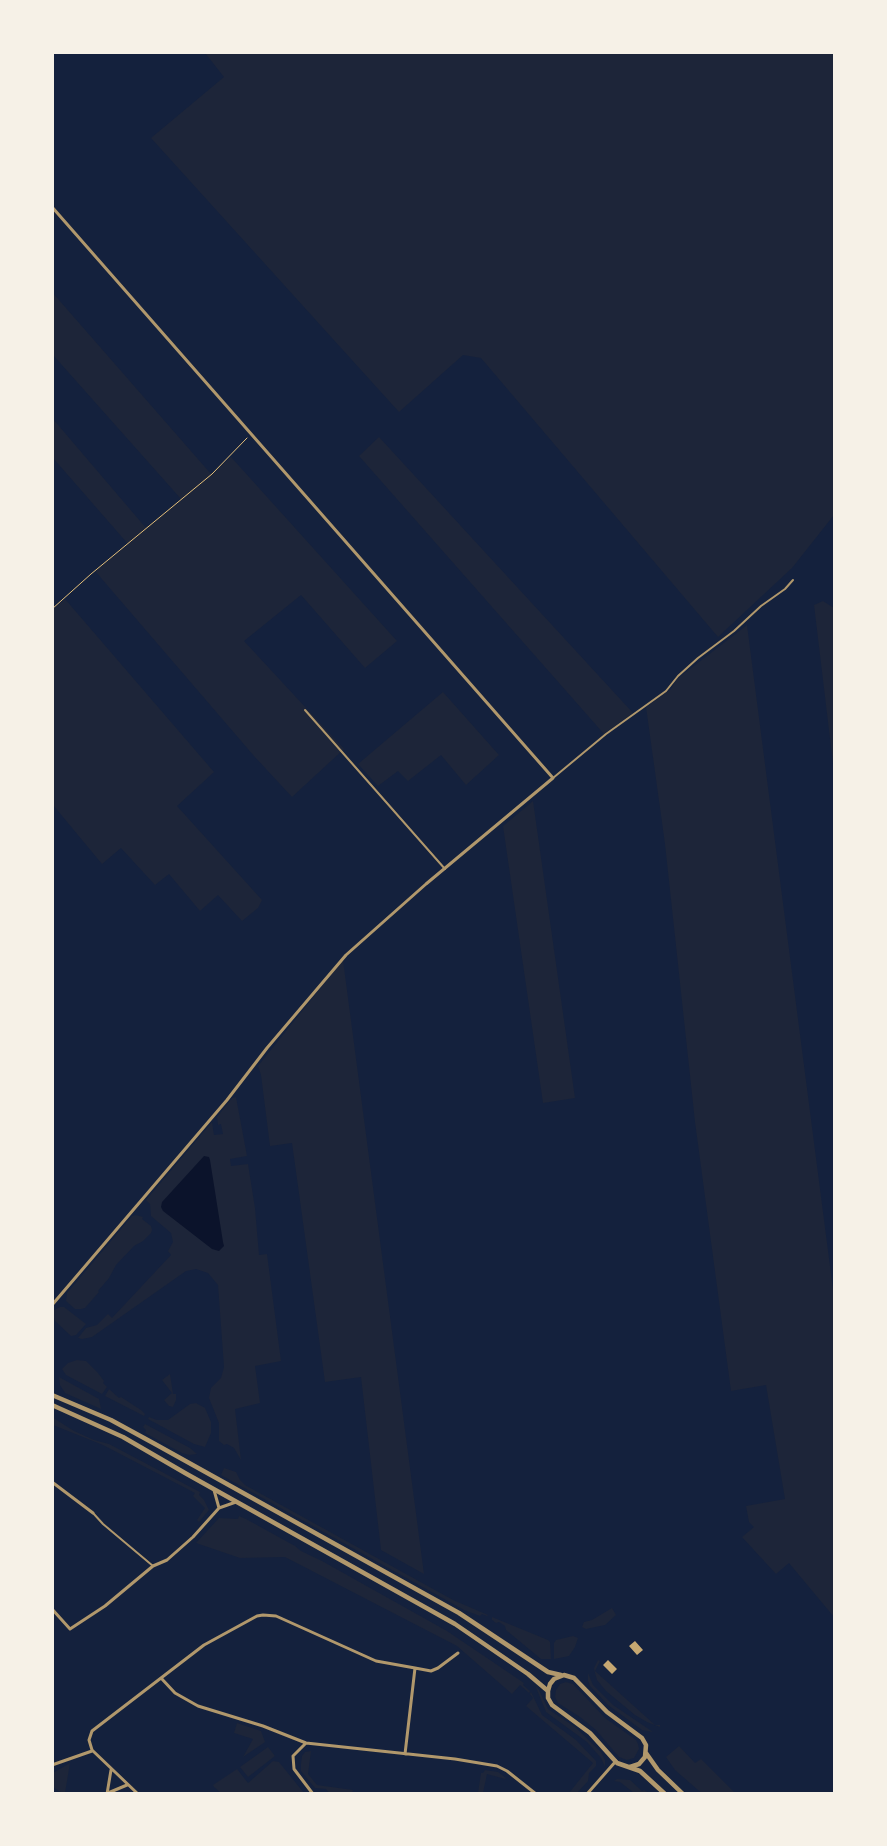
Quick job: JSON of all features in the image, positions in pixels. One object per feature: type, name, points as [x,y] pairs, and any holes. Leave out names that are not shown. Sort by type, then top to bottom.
[{"type":"street","points":[[52,207],[553,778],[359,942],[267,1048],[228,1100],[52,1305]]},
{"type":"street","points":[[52,1396],[111,1420],[460,1613],[543,1670],[553,1674],[569,1676],[577,1680],[607,1712],[640,1736],[646,1746],[646,1753],[641,1762],[630,1768]]},
{"type":"street","points":[[52,1405],[123,1437],[466,1631],[532,1677],[548,1691]]},
{"type":"street","points":[[52,1482],[93,1513]]},
{"type":"street","points":[[214,1490],[219,1508]]},
{"type":"street","points":[[52,1610],[70,1629],[105,1606],[153,1566],[167,1560],[193,1537],[219,1508],[236,1502]]},
{"type":"street","points":[[138,1794],[92,1750],[89,1740],[92,1731],[204,1645],[251,1619],[263,1615],[287,1620],[376,1661],[431,1671],[458,1653]]},
{"type":"street","points":[[405,1754],[414,1668]]},
{"type":"street","points":[[562,1675],[552,1681],[548,1691],[548,1698],[552,1705],[590,1733],[616,1762],[644,1774],[665,1794]]},
{"type":"street","points":[[160,1678],[175,1693],[198,1706],[264,1726],[306,1743],[455,1759],[502,1767],[536,1794]]},
{"type":"street","points":[[306,1743],[293,1756],[294,1769],[313,1794]]},
{"type":"street","points":[[52,1765],[92,1750]]},
{"type":"street","points":[[646,1753],[655,1767],[683,1794]]},
{"type":"street","points":[[587,1794],[616,1762]]},
{"type":"street","points":[[107,1793],[111,1770]]},
{"type":"street","points":[[107,1793],[128,1785]]},
{"type":"lane","points":[[553,778],[606,734],[666,691],[678,676],[698,658],[734,631],[744,620],[785,589],[793,580]]},
{"type":"lane","points":[[305,710],[445,869]]},
{"type":"lane","points":[[93,1513],[103,1524],[153,1566]]},
{"type":"path","points":[[52,609],[91,574],[212,474],[244,442],[250,433]]},
{"type":"shaded area","points":[[205,53],[834,53],[834,515],[792,568],[718,637],[481,358],[463,355],[399,412],[151,138],[224,77]]},
{"type":"shaded area","points":[[52,292],[211,474],[231,457],[397,641],[365,668],[301,595],[244,641],[344,749],[292,797],[254,756],[95,571],[128,544],[53,458],[53,419],[146,528],[181,499],[53,355]]},
{"type":"shaded area","points":[[379,437],[633,713],[604,734],[359,456]]},
{"type":"shaded area","points":[[65,599],[214,772],[177,806],[262,900],[258,908],[242,921],[218,895],[200,911],[169,874],[155,885],[121,848],[102,864],[53,805],[52,609]]},
{"type":"shaded area","points":[[823,601],[834,608],[834,772],[814,605]]},
{"type":"shaded area","points":[[747,625],[834,1297],[834,1617],[789,1563],[776,1574],[742,1537],[754,1527],[749,1522],[746,1506],[785,1499],[766,1385],[731,1391],[695,1122],[665,844],[646,707],[671,689],[677,679]]},
{"type":"shaded area","points":[[443,692],[499,755],[466,785],[441,755],[408,781],[398,771],[378,786],[358,764]]},
{"type":"shaded area","points":[[533,801],[575,1098],[543,1103],[503,826]]},
{"type":"shaded area","points":[[343,960],[424,1574],[381,1550],[361,1377],[325,1382],[292,1143],[270,1146],[261,1075],[258,1066]]},
{"type":"shaded area","points":[[236,1097],[247,1156],[230,1159],[231,1166],[248,1164],[255,1208],[259,1255],[267,1254],[281,1361],[255,1366],[260,1403],[235,1409],[241,1460],[234,1448],[227,1444],[224,1445],[219,1441],[219,1423],[209,1398],[211,1388],[221,1378],[224,1367],[218,1285],[208,1273],[196,1269],[186,1271],[92,1337],[78,1338],[86,1328],[97,1325],[108,1314],[112,1318],[171,1255],[168,1251],[173,1242],[171,1233],[151,1216],[150,1204],[146,1200],[212,1122],[214,1135],[223,1134],[221,1124],[218,1125],[217,1117],[232,1098]]},
{"type":"shaded area","points":[[204,1156],[209,1157],[210,1160],[224,1246],[219,1251],[212,1249],[163,1211],[161,1207],[162,1202]]},
{"type":"shaded area","points":[[132,1216],[143,1217],[142,1219],[151,1226],[151,1233],[134,1246],[116,1265],[99,1292],[85,1308],[75,1309],[66,1301],[67,1293]]},
{"type":"shaded area","points":[[64,1307],[86,1324],[76,1335],[71,1336],[55,1321],[54,1310]]},
{"type":"shaded area","points":[[77,1360],[86,1361],[104,1381],[103,1383],[107,1387],[102,1394],[66,1375],[62,1369],[68,1363]]},
{"type":"shaded area","points":[[170,1374],[173,1394],[176,1394],[173,1407],[169,1406],[164,1400],[172,1393],[162,1380]]},
{"type":"shaded area","points":[[59,1377],[99,1399],[101,1409],[65,1393],[60,1385]]},
{"type":"shaded area","points":[[109,1389],[119,1398],[121,1397],[141,1410],[145,1414],[144,1416],[105,1396]]},
{"type":"shaded area","points":[[196,1403],[205,1408],[211,1422],[211,1433],[205,1447],[194,1444],[148,1419],[149,1417],[157,1420],[168,1420],[190,1404]]},
{"type":"shaded area","points":[[52,1417],[74,1431],[109,1444],[200,1492],[199,1495],[209,1510],[199,1522],[197,1520],[205,1508],[193,1496],[195,1493],[103,1445],[53,1425]]},
{"type":"shaded area","points":[[145,1424],[190,1448],[197,1454],[189,1455],[182,1453],[145,1433],[146,1430],[143,1427]]},
{"type":"shaded area","points":[[224,1468],[236,1472],[245,1485],[453,1600],[488,1615],[482,1614],[480,1616],[464,1610],[221,1475]]},
{"type":"shaded area","points":[[239,1516],[447,1631],[524,1683],[523,1685],[530,1691],[529,1693],[520,1685],[512,1694],[457,1646],[285,1557],[240,1558],[196,1543],[219,1518],[238,1519]]},
{"type":"shaded area","points":[[612,1608],[616,1615],[605,1625],[586,1629],[582,1627],[584,1622],[592,1620]]},
{"type":"shaded area","points":[[492,1617],[548,1640],[550,1642],[551,1659],[541,1659],[506,1630],[505,1626],[492,1620]]},
{"type":"shaded area","points":[[573,1636],[578,1638],[569,1656],[554,1659],[554,1643],[556,1640]]},
{"type":"shaded area","points":[[598,1660],[600,1661],[595,1671],[655,1725],[660,1725],[660,1727],[647,1722],[635,1715],[606,1691],[597,1680],[595,1673],[594,1668]]},
{"type":"shaded area","points":[[588,1673],[593,1685],[613,1705],[653,1732],[642,1730],[608,1705],[590,1686]]},
{"type":"shaded area","points":[[566,1682],[573,1684],[605,1718],[636,1740],[639,1749],[634,1758],[627,1760],[619,1757],[596,1730],[558,1703],[555,1697],[556,1690],[560,1684]]},
{"type":"shaded area","points":[[535,1685],[548,1709],[575,1727],[601,1752],[605,1760],[605,1767],[601,1758],[587,1742],[546,1712]]},
{"type":"shaded area","points":[[531,1692],[542,1715],[576,1740],[596,1761],[596,1766],[589,1773],[588,1781],[577,1793],[569,1793],[593,1763],[526,1706],[533,1698],[530,1694]]},
{"type":"shaded area","points":[[237,1723],[261,1731],[265,1742],[243,1757],[253,1739],[234,1733]]},
{"type":"shaded area","points":[[679,1746],[695,1763],[701,1759],[735,1793],[702,1793],[698,1790],[675,1770],[666,1757]]},
{"type":"shaded area","points":[[268,1747],[275,1756],[248,1777],[240,1767]]},
{"type":"shaded area","points":[[311,1751],[308,1774],[317,1785],[353,1790],[352,1793],[329,1793],[326,1789],[315,1788],[301,1771],[302,1756],[305,1752]]},
{"type":"shaded area","points":[[273,1761],[279,1762],[304,1793],[221,1793],[213,1785],[237,1769],[248,1783]]},
{"type":"shaded area","points":[[70,1763],[65,1793],[62,1793],[53,1787],[53,1773]]},
{"type":"shaded area","points":[[485,1770],[498,1772],[506,1778],[487,1774],[483,1793],[478,1793],[481,1773]]},
{"type":"shaded area","points":[[617,1779],[630,1780],[642,1791],[644,1790],[649,1793],[634,1793],[620,1782],[614,1781]]},
{"type":"building","points":[[635,1641],[643,1650],[637,1655],[629,1646]]},
{"type":"building","points":[[608,1660],[617,1669],[612,1674],[603,1665]]}]
